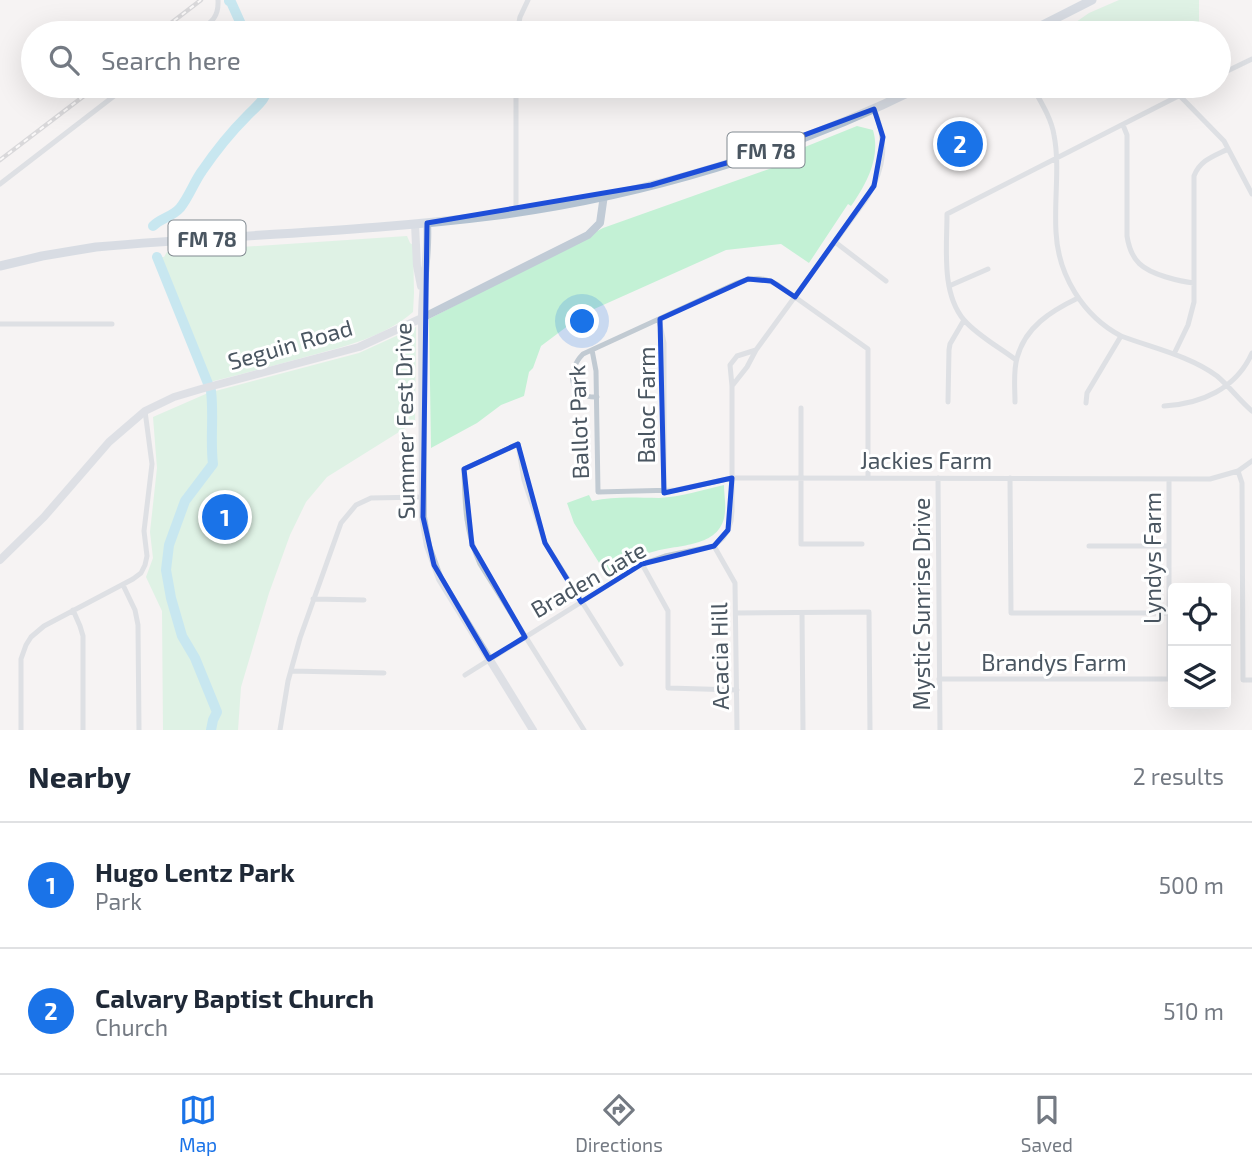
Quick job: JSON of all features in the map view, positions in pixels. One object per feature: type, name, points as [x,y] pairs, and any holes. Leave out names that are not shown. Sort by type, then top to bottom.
[{"type":"main road","points":[[1050,21],[1091,0]]},
{"type":"main road","name":"FM 78","points":[[0,265],[109,246],[427,223],[516,212],[651,184],[740,159],[830,127],[896,98]]},
{"type":"street","points":[[210,21],[219,9],[218,0]]},
{"type":"street","points":[[519,21],[528,0]]},
{"type":"street","points":[[1231,70],[1252,60]]},
{"type":"street","points":[[0,184],[111,98]]},
{"type":"street","points":[[516,98],[516,212]]},
{"type":"street","points":[[1038,98],[1054,132],[1057,240],[1066,275],[1078,298],[1096,318],[1121,336],[1174,354],[1202,367],[1227,385],[1252,411]]},
{"type":"street","points":[[1016,360],[964,320],[953,302],[949,286],[947,214],[1173,98]]},
{"type":"street","points":[[1182,98],[1219,135],[1252,194]]},
{"type":"street","points":[[732,386],[867,198],[878,175],[883,154],[881,126],[874,108]]},
{"type":"street","points":[[1123,125],[1127,135],[1127,236],[1131,253],[1146,269],[1194,283]]},
{"type":"street","points":[[1174,354],[1191,318],[1194,302],[1194,176],[1205,160],[1228,149]]},
{"type":"street","name":"Seguin Road","points":[[0,559],[44,517],[109,442],[145,411],[174,397],[350,350],[422,318],[588,235],[600,223],[604,195]]},
{"type":"street","name":"Summer Fest Drive","points":[[427,223],[422,318],[423,517],[428,545],[440,579],[533,730]]},
{"type":"street","name":"Summer Fest Drive","points":[[415,224],[417,265],[422,292]]},
{"type":"street","points":[[835,242],[886,281]]},
{"type":"street","points":[[949,286],[988,269]]},
{"type":"street","points":[[597,397],[584,396],[577,391],[573,382],[573,366],[583,354],[748,279],[764,278],[868,349],[868,478]]},
{"type":"street","points":[[1015,402],[1016,360],[1025,340],[1038,322],[1055,309],[1078,298]]},
{"type":"street","name":"Baloc Farm","points":[[659,320],[664,343],[664,492]]},
{"type":"street","points":[[948,402],[950,344],[964,320]]},
{"type":"street","points":[[0,324],[112,324]]},
{"type":"street","points":[[1086,402],[1087,393],[1121,336]]},
{"type":"street","name":"Ballot Park","points":[[592,350],[596,371],[598,492]]},
{"type":"street","points":[[714,546],[723,538],[731,521],[730,365],[737,356],[756,350]]},
{"type":"street","points":[[1164,406],[1196,402],[1213,395],[1242,370],[1252,353]]},
{"type":"street","points":[[801,408],[801,544],[862,544]]},
{"type":"street","points":[[21,730],[20,664],[26,645],[38,630],[123,585],[141,573],[145,565],[147,556],[144,531],[152,464],[145,411]]},
{"type":"street","points":[[584,730],[485,572],[472,545],[465,510],[464,469],[518,444],[524,480],[545,543],[621,664]]},
{"type":"street","name":"Jackies Farm","points":[[598,492],[664,492],[732,478],[1216,478],[1238,471],[1252,461]]},
{"type":"street","points":[[1238,471],[1242,483],[1243,680],[1252,680]]},
{"type":"street","name":"Mystic Sunrise Drive","points":[[938,478],[940,730]]},
{"type":"street","points":[[1010,478],[1011,613],[1168,613]]},
{"type":"street","name":"Lyndys Farm","points":[[1169,583],[1170,479]]},
{"type":"street","points":[[280,730],[291,671],[313,598],[341,523],[356,505],[371,498],[423,497]]},
{"type":"street","points":[[1242,539],[1252,539]]},
{"type":"street","name":"Braden Gate","points":[[465,675],[642,564],[665,556],[714,546]]},
{"type":"street","name":"Acacia Hill","points":[[714,546],[735,583],[737,730]]},
{"type":"street","points":[[1089,546],[1169,546]]},
{"type":"street","points":[[642,564],[668,611],[668,688],[737,690]]},
{"type":"street","points":[[123,585],[138,620],[139,730]]},
{"type":"street","points":[[313,598],[363,600]]},
{"type":"street","points":[[73,610],[83,636],[83,730]]},
{"type":"street","points":[[736,613],[870,612],[870,730]]},
{"type":"street","points":[[802,613],[803,730]]},
{"type":"street","points":[[291,671],[384,673]]},
{"type":"street","name":"Brandys Farm","points":[[939,679],[1168,679]]},
{"type":"highlighted area","points":[[874,109],[883,137],[874,186],[795,297],[771,281],[748,279],[660,319],[664,493],[732,478],[728,530],[714,546],[642,564],[581,602],[545,543],[518,444],[464,469],[472,545],[525,637],[489,659],[434,565],[423,517],[427,223],[651,185],[740,159]]},
{"type":"green space","points":[[1119,0],[1199,0],[1199,21],[1078,21]]},
{"type":"green space","points":[[857,126],[873,130],[875,150],[871,170],[857,198],[851,206],[848,204],[809,263],[781,244],[726,250],[583,314],[576,322],[541,346],[529,372],[524,396],[501,405],[477,423],[431,448],[429,319],[603,228],[772,168],[780,157]]},
{"type":"green space","points":[[407,236],[413,245],[413,312],[402,321],[351,344],[210,382],[160,257],[164,257],[167,252]]},
{"type":"green space","points":[[416,327],[415,422],[327,477],[306,502],[290,535],[269,593],[241,687],[238,730],[163,730],[162,611],[146,577],[153,558],[150,532],[157,468],[153,417],[208,393],[359,353]]},
{"type":"green space","points":[[724,485],[725,512],[717,532],[699,542],[643,555],[608,577],[574,523],[567,503],[589,495],[592,501],[659,498]]},
{"type":"waterway","points":[[229,1],[240,21]]},
{"type":"waterway","points":[[153,226],[180,208],[212,157],[264,98]]},
{"type":"waterway","points":[[157,257],[211,391],[213,464],[185,501],[169,545],[166,570],[182,636],[195,658],[217,712],[211,730]]},
{"type":"railway","points":[[174,21],[201,0]]},
{"type":"railway","points":[[0,160],[81,98]]},
{"type":"place","name":"Calvary Baptist Church","points":[[960,144]]},
{"type":"place","name":"Hugo Lentz Park","points":[[225,517]]}]
